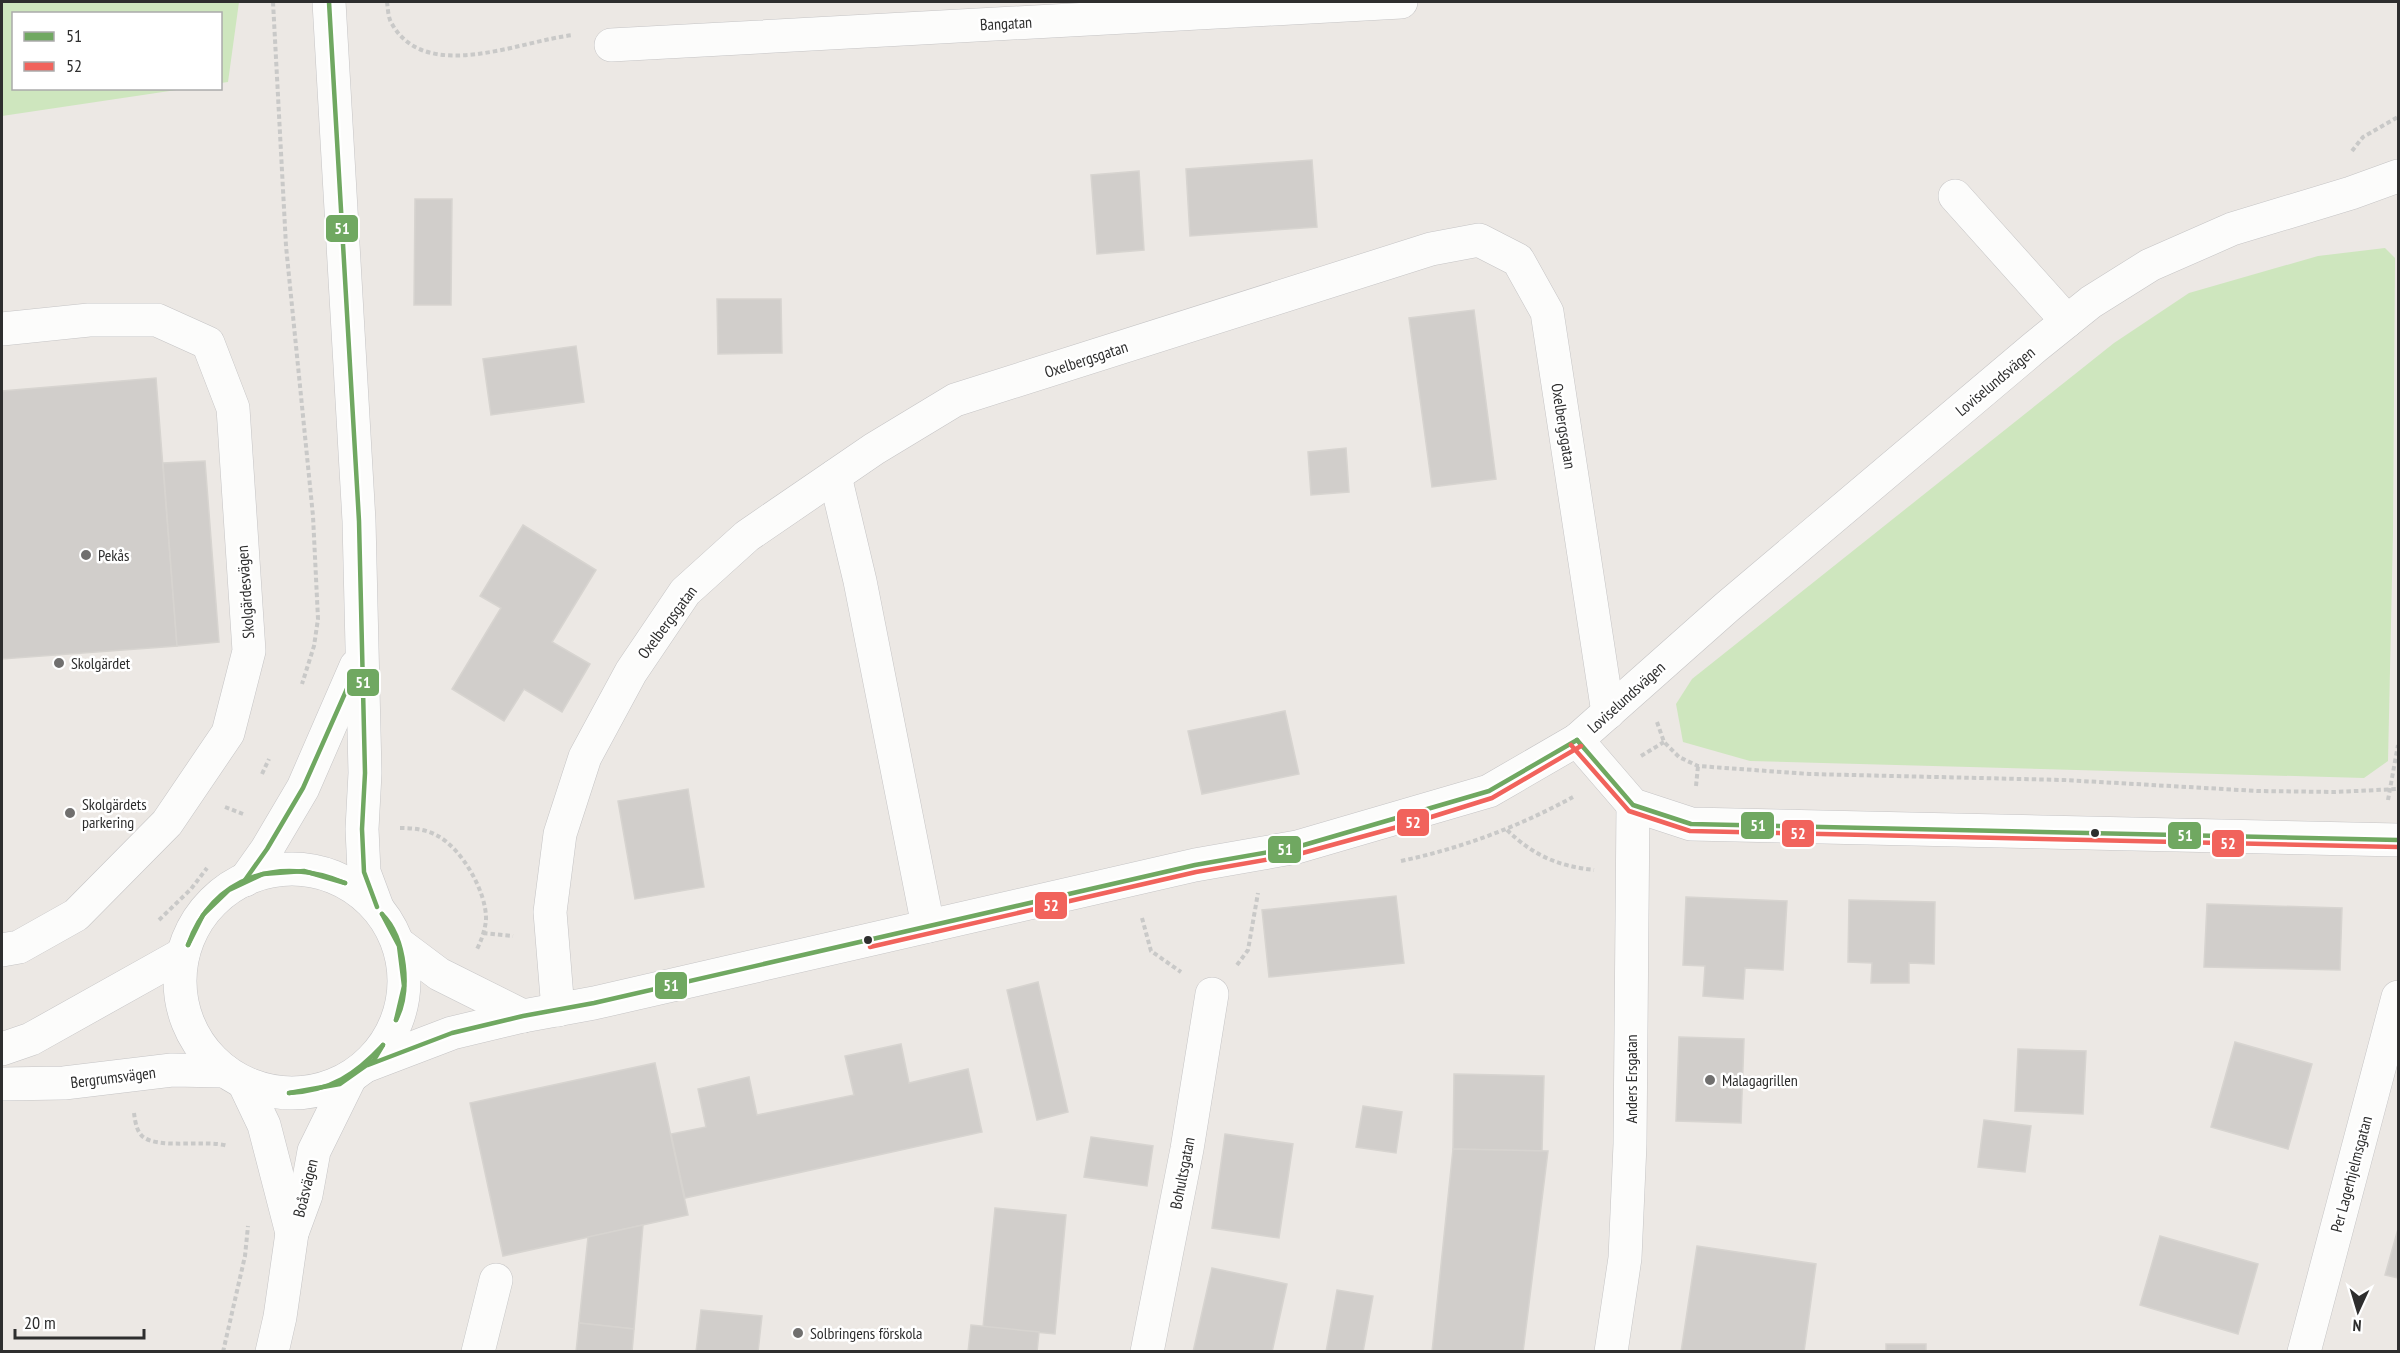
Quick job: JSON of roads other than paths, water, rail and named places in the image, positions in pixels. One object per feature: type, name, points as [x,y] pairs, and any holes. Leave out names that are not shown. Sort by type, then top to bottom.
[{"type":"street","points":[[329,2],[359,521],[365,773],[362,829],[364,872],[377,907],[399,944],[439,974],[523,1016]]},
{"type":"street","name":"Bangatan","points":[[611,45],[1401,2]]},
{"type":"street","name":"Loviselundsvägen","points":[[234,1077],[268,1091],[295,1094],[330,1088],[359,1071],[452,1033],[1195,865],[1297,848],[1489,791],[1577,740],[1727,608],[2091,302],[2150,265],[2232,229],[2351,193],[2398,176]]},
{"type":"street","points":[[1954,196],[2067,321]]},
{"type":"street","name":"Oxelbergsgatan","points":[[558,1010],[550,912],[560,834],[585,756],[631,672],[686,592],[747,536],[874,449],[955,400],[1431,249],[1479,240],[1518,260],[1547,312],[1608,713]]},
{"type":"street","name":"Skolgärdesvägen","points":[[2,329],[88,320],[157,320],[208,343],[233,408],[249,651],[228,733],[167,823],[76,915],[19,947],[2,950]]},
{"type":"street","points":[[835,476],[860,582],[928,926]]},
{"type":"street","points":[[245,880],[267,849],[303,788],[361,656]]},
{"type":"street","points":[[1577,740],[1633,805],[1691,824],[2392,840]]},
{"type":"street","name":"Anders Ersgatan","points":[[1611,1352],[1625,1258],[1630,1155],[1633,805]]},
{"type":"street","points":[[234,1077],[209,1057],[196,1038],[186,1019],[181,997],[180,975],[183,954],[191,933],[203,914],[218,898],[245,880],[277,870],[308,871],[342,880],[377,907]]},
{"type":"street","name":"Boåsvägen","points":[[272,1352],[280,1317],[292,1233],[306,1195],[314,1151],[359,1071],[388,1039],[402,1010],[405,988],[404,966],[399,944]]},
{"type":"street","points":[[2,1049],[31,1039],[183,954]]},
{"type":"street","name":"Bohultsgatan","points":[[1147,1352],[1187,1149],[1212,994]]},
{"type":"street","name":"Per Lagerhjelmsgatan","points":[[2304,1352],[2398,997]]},
{"type":"street","name":"Bergrumsvägen","points":[[2,1084],[64,1083],[172,1070],[234,1077]]},
{"type":"street","name":"Boåsvägen","points":[[234,1077],[264,1125],[292,1233]]},
{"type":"street","points":[[478,1352],[496,1280]]},
{"type":"place","name":"Pekås","points":[[86,555]]},
{"type":"place","name":"Skolgärdet","points":[[59,663]]},
{"type":"place","name":"Skolgärdets parkering","points":[[70,813]]},
{"type":"place","name":"Malagagrillen","points":[[1710,1080]]},
{"type":"place","name":"Solbringens förskola","points":[[798,1333]]}]
